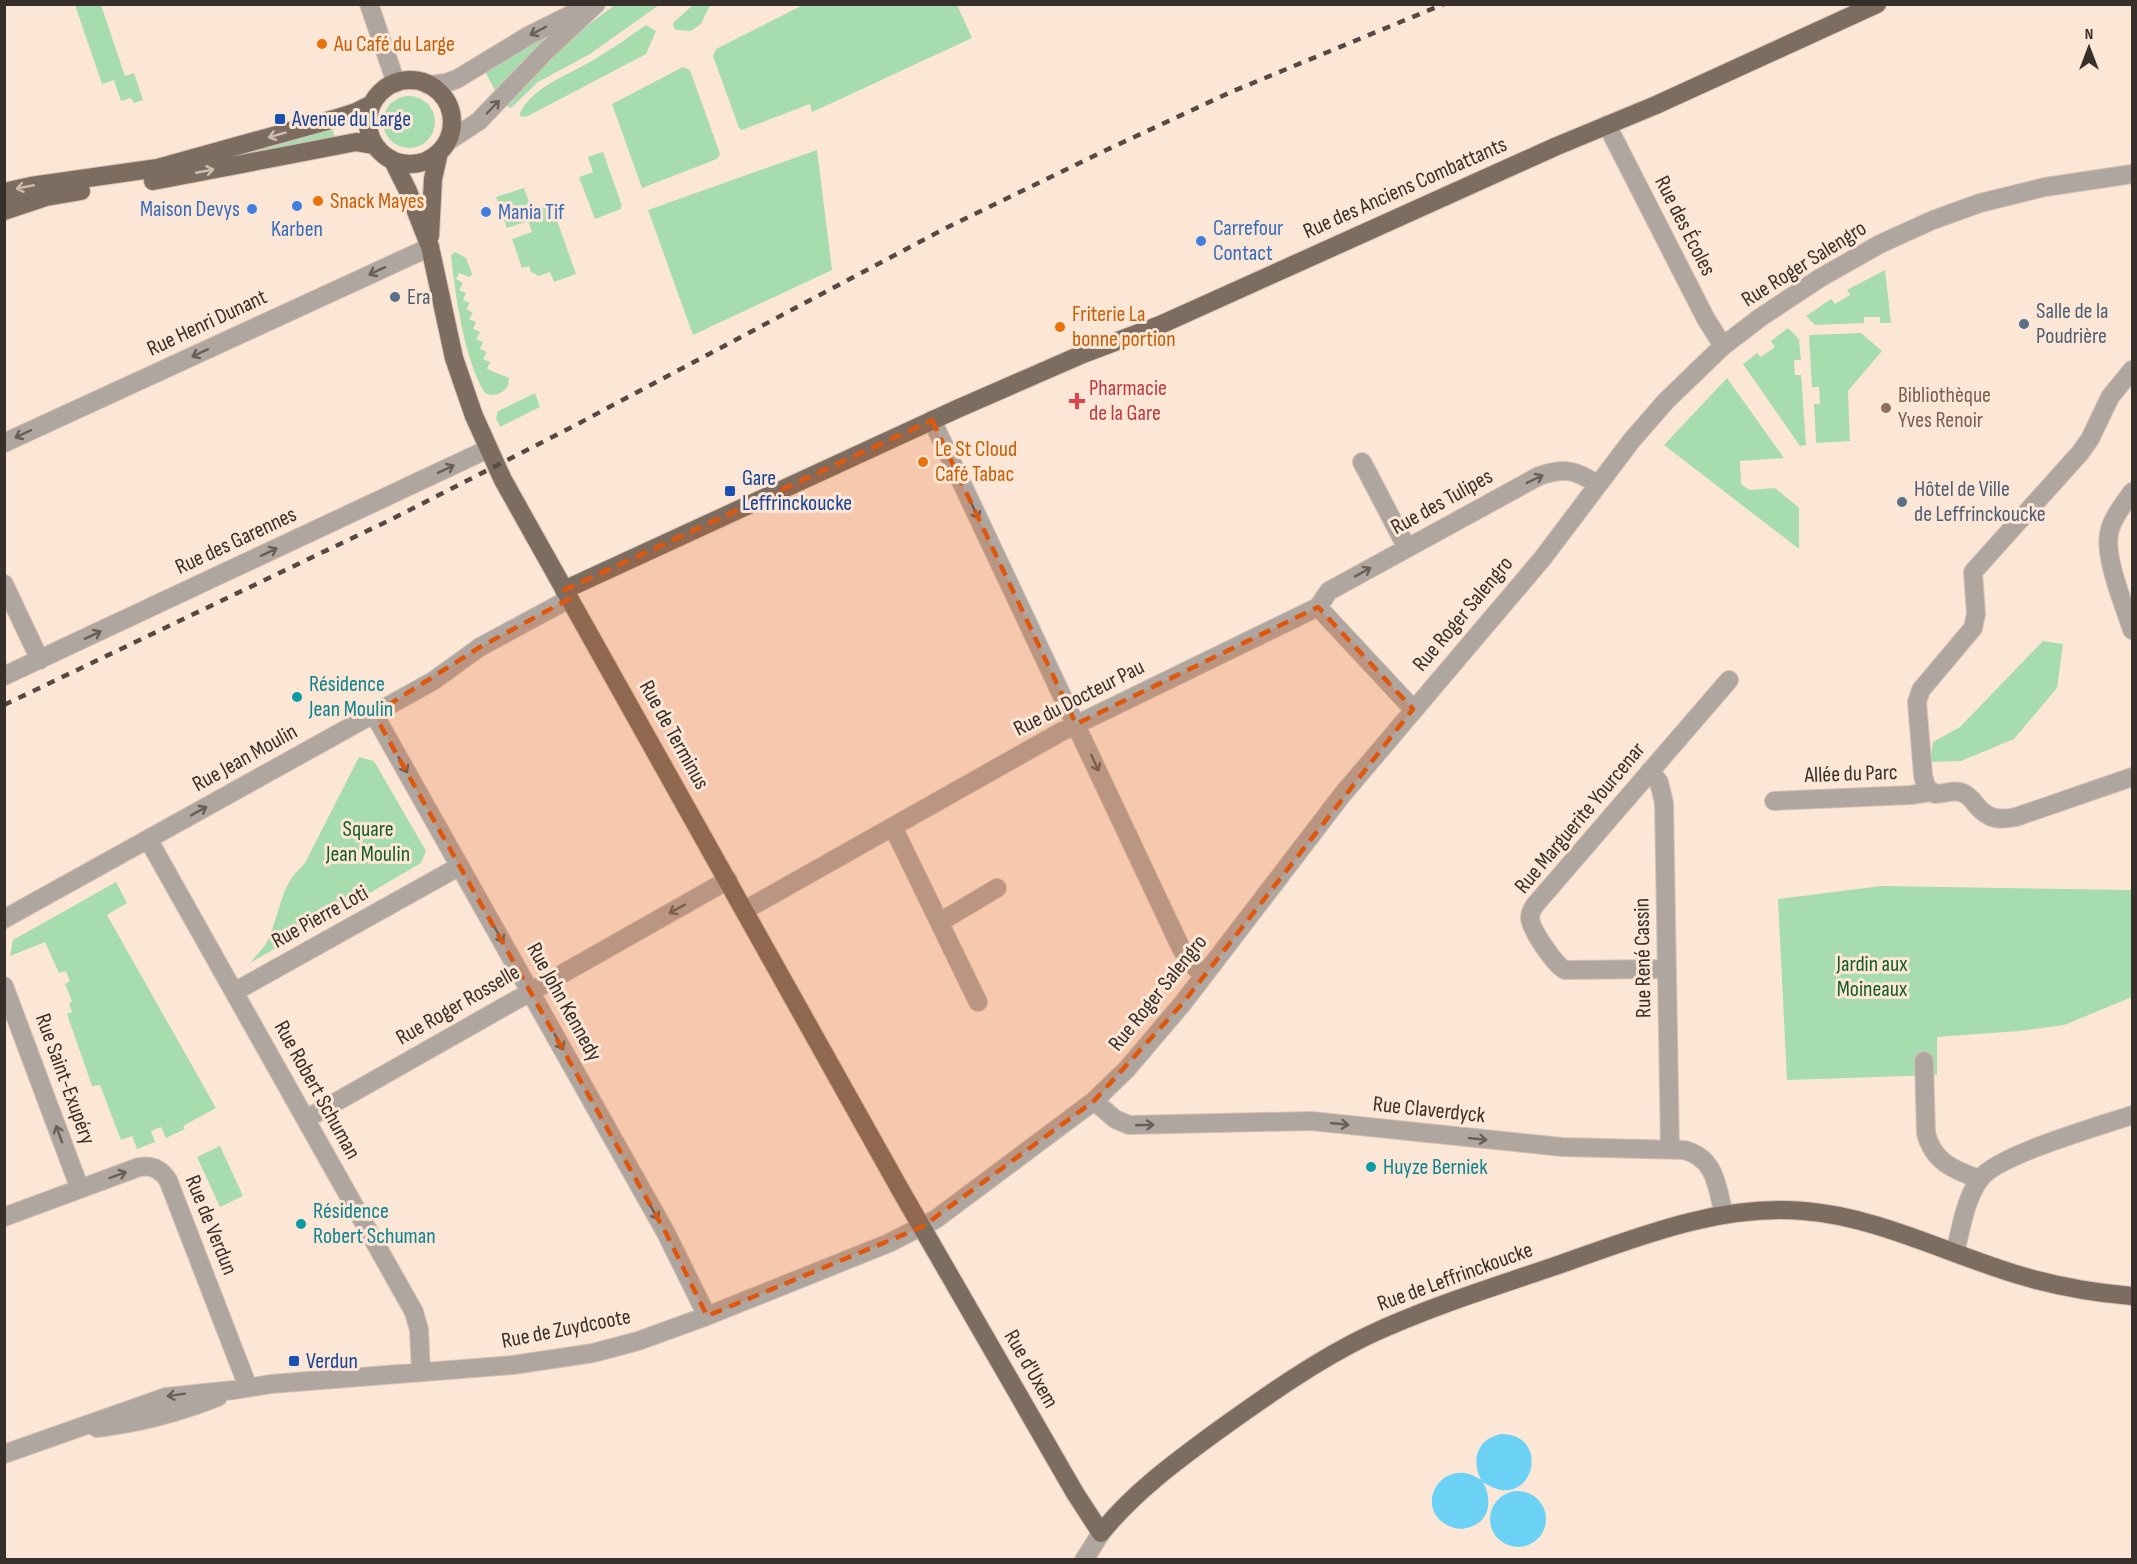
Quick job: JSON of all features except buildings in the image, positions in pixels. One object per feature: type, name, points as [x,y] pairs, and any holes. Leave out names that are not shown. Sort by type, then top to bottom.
[{"type":"main road","name":"Rue des Anciens Combattants","points":[[567,595],[854,455],[1069,359],[1160,325],[1876,4]]},
{"type":"main road","points":[[412,80],[428,85],[441,94],[449,108],[452,123],[443,147],[428,160],[416,164],[393,161],[374,145],[370,136],[368,123],[372,104],[382,91],[396,83],[412,80]]},
{"type":"main road","points":[[4,192],[158,168],[334,119],[372,104]]},
{"type":"main road","points":[[4,211],[58,195],[144,183],[356,142],[374,145]]},
{"type":"main road","name":"Rue de Terminus","points":[[430,247],[432,188],[443,147]]},
{"type":"main road","name":"Rue de Terminus","points":[[393,161],[404,182],[430,247],[454,358],[488,449],[519,510],[922,1227]]},
{"type":"main road","name":"Rue de Leffrinckoucke","points":[[1101,1533],[1131,1500],[1196,1446],[1289,1380],[1367,1336],[1422,1312],[1650,1232],[1690,1221],[1770,1211],[1818,1212],[1861,1222],[2043,1282],[2086,1291],[2133,1296]]},
{"type":"main road","name":"Rue d'Uxem","points":[[922,1227],[1075,1493],[1101,1533]]},
{"type":"street","points":[[369,4],[396,83]]},
{"type":"street","points":[[428,85],[457,79],[542,28],[590,4]]},
{"type":"street","points":[[443,147],[478,121],[545,52],[596,4]]},
{"type":"street","name":"Rue des Écoles","points":[[1607,126],[1706,320],[1723,346]]},
{"type":"street","name":"Rue Roger Salengro","points":[[922,1227],[1094,1101],[1127,1069],[1204,975],[1342,795],[1542,559],[1666,401],[1723,346],[1761,317],[1820,278],[1880,244],[1933,220],[1980,203],[2045,186],[2133,174]]},
{"type":"street","name":"Rue Henri Dunant","points":[[4,443],[430,247]]},
{"type":"street","points":[[1930,792],[1926,788],[1923,775],[1917,702],[1921,690],[1973,628],[1976,614],[1973,572],[2080,453],[2090,439],[2110,397],[2133,370]]},
{"type":"street","points":[[932,420],[1181,948],[1189,962],[1204,975]]},
{"type":"street","name":"Rue des Garennes","points":[[4,676],[488,449]]},
{"type":"street","points":[[1362,462],[1407,548]]},
{"type":"street","name":"Rue des Tulipes","points":[[1318,606],[1329,591],[1545,474],[1572,471],[1582,474],[1598,485]]},
{"type":"street","points":[[2133,492],[2113,519],[2107,546],[2133,630]]},
{"type":"street","points":[[4,584],[40,660]]},
{"type":"street","name":"Rue Jean Moulin","points":[[4,920],[433,681],[480,647],[567,595]]},
{"type":"street","points":[[1318,606],[1413,709]]},
{"type":"street","name":"Rue du Docteur Pau","points":[[745,910],[1076,724],[1318,606]]},
{"type":"street","name":"Rue Marguerite Yourcenar","points":[[1667,969],[1565,970],[1552,958],[1532,925],[1530,917],[1535,905],[1729,680]]},
{"type":"street","name":"Rue John Kennedy","points":[[374,714],[666,1233],[707,1316]]},
{"type":"street","name":"Rue René Cassin","points":[[1650,771],[1659,782],[1664,796],[1670,1149]]},
{"type":"street","name":"Allée du Parc","points":[[1774,801],[1958,791],[1964,793],[1985,814],[1999,820],[2016,817],[2133,777]]},
{"type":"street","points":[[893,827],[978,1002]]},
{"type":"street","name":"Rue Robert Schuman","points":[[148,839],[414,1312],[419,1330],[421,1372]]},
{"type":"street","name":"Rue Pierre Loti","points":[[234,992],[460,866]]},
{"type":"street","name":"Rue Roger Rosselle","points":[[306,1119],[728,880]]},
{"type":"street","points":[[939,922],[997,888]]},
{"type":"street","name":"Rue Saint-Exupéry","points":[[4,987],[80,1188]]},
{"type":"street","points":[[1924,1061],[1926,1133],[1929,1143],[1934,1153],[1946,1166],[1979,1179]]},
{"type":"street","name":"Rue Claverdyck","points":[[1094,1101],[1115,1119],[1129,1125],[1311,1121],[1562,1148],[1670,1149],[1695,1153],[1708,1163],[1724,1215]]},
{"type":"street","points":[[1955,1253],[1968,1205],[1979,1179],[1991,1168],[2006,1160],[2133,1115]]},
{"type":"street","name":"Rue de Verdun","points":[[4,1217],[143,1166],[155,1168],[164,1174],[241,1388]]},
{"type":"street","name":"Rue de Zuydcoote","points":[[4,1454],[65,1432],[153,1420],[189,1409],[241,1388],[528,1364],[593,1353],[638,1341],[707,1316],[922,1227]]},
{"type":"street","name":"Rue de Leffrinckoucke","points":[[1084,1560],[1101,1533]]},
{"type":"highlighted area","points":[[932,420],[1076,724],[1318,607],[1413,709],[1183,1003],[1094,1101],[922,1227],[707,1316],[666,1233],[374,714],[480,647],[569,599],[564,590]]},
{"type":"green space","points":[[805,4],[957,5],[972,38],[812,112],[810,104],[742,130],[739,128],[713,56],[716,49]]},
{"type":"green space","points":[[75,5],[101,5],[125,76],[134,73],[143,100],[134,103],[131,98],[121,101],[114,80],[102,84]]},
{"type":"green space","points":[[615,5],[659,5],[590,54],[538,82],[511,108],[503,104],[557,52]]},
{"type":"green space","points":[[693,5],[710,5],[701,24],[691,31],[676,30],[673,26],[674,22]]},
{"type":"green space","points":[[646,25],[656,31],[646,54],[526,117],[520,116],[526,104],[543,88],[595,59]]},
{"type":"green space","points":[[549,37],[497,94],[483,68]]},
{"type":"green space","points":[[683,67],[690,70],[720,154],[717,159],[642,188],[612,104]]},
{"type":"green space","points":[[404,96],[414,96],[428,103],[435,122],[428,141],[414,148],[404,148],[394,144],[387,137],[383,127],[383,117],[387,107],[394,100]]},
{"type":"green space","points":[[330,129],[335,138],[237,157],[240,154]]},
{"type":"green space","points":[[817,150],[832,270],[693,335],[648,210]]},
{"type":"green space","points":[[603,152],[622,206],[621,209],[595,219],[579,177],[593,172],[588,157]]},
{"type":"green space","points":[[524,188],[532,211],[551,204],[576,274],[554,282],[550,272],[539,276],[531,272],[529,266],[522,268],[512,239],[532,232],[528,221],[507,228],[496,197]]},
{"type":"green space","points":[[455,252],[466,258],[472,274],[470,277],[459,273],[456,279],[463,283],[459,290],[466,293],[463,300],[470,303],[466,309],[473,313],[469,319],[476,322],[473,329],[480,332],[476,339],[483,342],[480,349],[487,352],[483,359],[490,362],[487,369],[509,378],[508,386],[498,394],[485,393],[471,363],[455,288],[451,255]]},
{"type":"green space","points":[[1885,270],[1891,323],[1880,323],[1880,317],[1864,317],[1864,323],[1815,325],[1806,316],[1831,299],[1835,304],[1850,295],[1847,290]]},
{"type":"green space","points":[[1788,328],[1799,339],[1801,360],[1794,360],[1795,375],[1801,375],[1806,445],[1800,446],[1743,364],[1757,353],[1761,357],[1775,347],[1771,341]]},
{"type":"green space","points":[[1861,333],[1882,351],[1848,391],[1850,441],[1816,443],[1814,404],[1820,404],[1819,387],[1812,387],[1809,335]]},
{"type":"green space","points":[[1727,378],[1784,458],[1740,461],[1741,484],[1749,490],[1775,488],[1799,508],[1799,549],[1664,445]]},
{"type":"green space","points":[[535,393],[540,407],[500,427],[496,418],[498,411]]},
{"type":"green space","points":[[2043,641],[2063,644],[2057,688],[2014,739],[1961,761],[1930,762],[1933,742],[1960,727]]},
{"type":"green space","name":"Square Jean Moulin","points":[[359,757],[374,761],[426,851],[421,863],[250,963],[266,944],[284,892],[292,877],[305,863]]},
{"type":"green space","points":[[116,882],[127,903],[107,915],[216,1108],[183,1126],[185,1129],[166,1138],[161,1127],[151,1131],[155,1142],[137,1149],[132,1136],[121,1140],[100,1085],[92,1086],[67,1014],[72,1012],[69,1004],[72,1001],[65,984],[70,981],[66,971],[59,973],[45,942],[10,956],[13,940]]},
{"type":"green space","name":"Jardin aux Moineaux","points":[[1881,886],[2132,890],[2132,997],[2064,1025],[1937,1037],[1937,1075],[1787,1080],[1778,899]]},
{"type":"green space","points":[[220,1146],[243,1196],[220,1207],[197,1157]]},
{"type":"water","points":[[1501,1434],[1517,1437],[1527,1446],[1532,1458],[1530,1471],[1524,1482],[1514,1489],[1500,1490],[1483,1482],[1488,1495],[1488,1508],[1482,1520],[1464,1529],[1447,1525],[1437,1517],[1432,1506],[1437,1486],[1445,1478],[1455,1473],[1467,1474],[1481,1480],[1477,1465],[1478,1451],[1486,1440]]},
{"type":"water","points":[[1512,1491],[1524,1491],[1534,1495],[1542,1503],[1546,1519],[1542,1535],[1534,1543],[1524,1547],[1512,1547],[1502,1543],[1494,1535],[1490,1525],[1490,1513],[1494,1503],[1502,1495]]},
{"type":"railway","points":[[4,705],[392,519],[570,428],[940,231],[1102,152],[1231,92],[1444,4]]},
{"type":"place","name":"Au Café du Large","points":[[322,44]]},
{"type":"place","name":"Avenue du Large","points":[[280,119]]},
{"type":"place","name":"Snack Mayes","points":[[318,201]]},
{"type":"place","name":"Karben","points":[[297,206]]},
{"type":"place","name":"Maison Devys","points":[[252,209]]},
{"type":"place","name":"Mania Tif","points":[[486,212]]},
{"type":"place","name":"Carrefour Contact","points":[[1201,241]]},
{"type":"place","name":"Era","points":[[395,297]]},
{"type":"place","name":"Salle de la Poudrière","points":[[2024,324]]},
{"type":"place","name":"Friterie La bonne portion","points":[[1060,327]]},
{"type":"place","name":"Pharmacie de la Gare","points":[[1077,401]]},
{"type":"place","name":"Bibliothèque Yves Renoir","points":[[1886,408]]},
{"type":"place","name":"Le St Cloud Café Tabac","points":[[923,462]]},
{"type":"place","name":"Gare Leffrinckoucke","points":[[730,491]]},
{"type":"place","name":"Hôtel de Ville de Leffrinckoucke","points":[[1902,502]]},
{"type":"place","name":"Résidence Jean Moulin","points":[[297,697]]},
{"type":"place","name":"Huyze Berniek","points":[[1371,1167]]},
{"type":"place","name":"Résidence Robert Schuman","points":[[301,1224]]},
{"type":"place","name":"Verdun","points":[[294,1361]]}]
